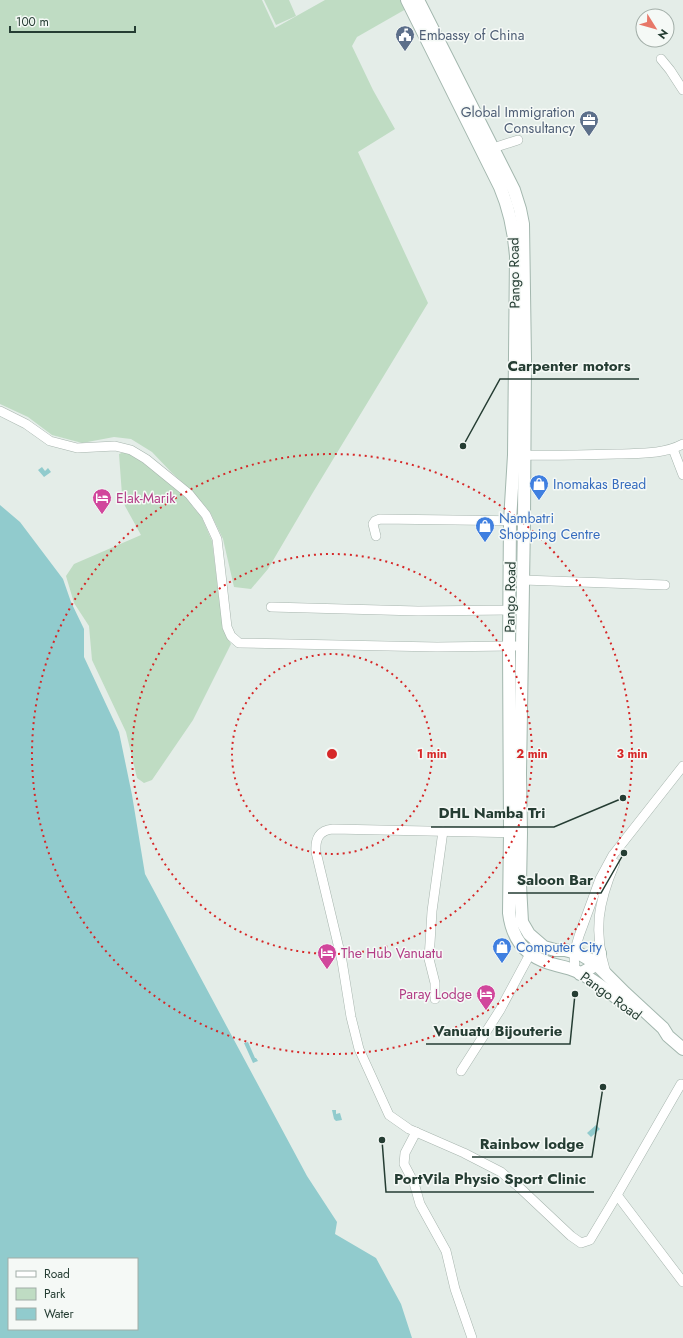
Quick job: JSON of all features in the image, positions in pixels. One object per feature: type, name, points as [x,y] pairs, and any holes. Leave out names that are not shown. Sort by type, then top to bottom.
[{"type":"street","name":"Pango Road","points":[[407,0],[488,151],[514,190],[523,224],[525,359],[519,455],[510,522],[509,646],[516,833],[522,922],[529,934],[544,947],[555,950],[565,950],[587,958],[598,958],[606,973],[663,1028],[668,1036]]},
{"type":"street","name":"Pango Road","points":[[418,0],[488,151]]},
{"type":"street","points":[[661,59],[683,90]]},
{"type":"street","points":[[488,151],[518,140]]},
{"type":"street","points":[[0,411],[26,424],[50,441],[77,448],[115,446],[131,450],[146,459],[189,494],[206,515],[217,539],[227,627],[231,636],[238,644],[437,648],[523,646]]},
{"type":"street","points":[[519,455],[657,453],[673,449],[683,444]]},
{"type":"street","points":[[673,449],[683,475]]},
{"type":"street","name":"Pango Road","points":[[519,455],[524,521],[522,609],[523,646],[520,774],[509,913],[514,936],[530,954],[546,962],[578,972],[618,998],[659,1032],[668,1036],[683,1049]]},
{"type":"street","points":[[376,536],[373,524],[375,521],[380,519],[524,521]]},
{"type":"street","points":[[523,580],[665,585]]},
{"type":"street","points":[[272,607],[418,611],[522,609]]},
{"type":"street","points":[[624,839],[608,879],[600,908],[598,926],[598,958],[592,967],[578,972],[574,953],[600,879],[613,855],[624,839],[683,766]]},
{"type":"street","points":[[516,833],[326,829],[318,836],[316,843],[321,875],[342,961],[351,1017],[359,1049],[389,1115],[396,1121],[416,1132],[464,1152],[501,1172],[571,1236],[581,1243],[590,1240],[681,1084]]},
{"type":"street","points":[[435,999],[435,982],[429,959],[432,911],[443,831]]},
{"type":"street","points":[[461,1071],[500,1010],[537,942]]},
{"type":"street","points":[[416,1132],[405,1154],[404,1164],[414,1183],[420,1204],[446,1251],[454,1289],[472,1338]]},
{"type":"street","points":[[617,1195],[683,1282]]},
{"type":"green space","points":[[0,0],[262,0],[275,28],[325,0],[401,0],[406,9],[357,37],[352,46],[373,90],[395,129],[358,152],[428,303],[268,569],[251,589],[234,587],[223,539],[210,512],[192,491],[152,452],[131,439],[114,437],[82,443],[52,435],[28,417],[0,404]]},
{"type":"green space","points":[[264,0],[289,0],[296,16],[276,25]]},
{"type":"green space","points":[[127,451],[165,478],[186,498],[202,518],[212,541],[223,629],[231,644],[193,720],[152,780],[144,783],[137,778],[126,732],[92,660],[89,626],[74,603],[66,576],[74,564],[141,535],[125,506],[122,495],[119,454]]},
{"type":"water","points":[[42,467],[45,471],[48,468],[51,472],[44,477],[38,470]]},
{"type":"water","points":[[0,505],[20,522],[63,579],[71,602],[84,629],[84,657],[119,732],[132,795],[145,874],[307,1176],[337,1222],[335,1234],[376,1258],[401,1304],[412,1338],[0,1338]]},
{"type":"water","points":[[248,1042],[255,1058],[258,1061],[253,1063],[244,1043]]},
{"type":"water","points":[[332,1110],[336,1110],[336,1114],[340,1113],[342,1120],[336,1121],[334,1119]]},
{"type":"water","points":[[596,1125],[600,1129],[591,1137],[587,1133]]},
{"type":"place","name":"Embassy of China","points":[[405,52]]},
{"type":"place","name":"Global Immigration Consultancy","points":[[589,137]]},
{"type":"place","name":"Carpenter motors","points":[[463,446]]},
{"type":"place","name":"Inomakas Bread","points":[[539,501]]},
{"type":"place","name":"Elak-Marik","points":[[102,515]]},
{"type":"place","name":"Nambatri Shopping Centre","points":[[485,543]]},
{"type":"place","name":"DHL Namba Tri","points":[[623,798]]},
{"type":"place","name":"Saloon Bar","points":[[624,853]]},
{"type":"place","name":"Computer City","points":[[502,964]]},
{"type":"place","name":"The Hub Vanuatu","points":[[327,970]]},
{"type":"place","name":"Vanuatu Bijouterie","points":[[575,994]]},
{"type":"place","name":"Paray Lodge","points":[[486,1011]]},
{"type":"place","name":"Rainbow lodge","points":[[603,1087]]},
{"type":"place","name":"PortVila Physio Sport Clinic","points":[[382,1140]]}]
